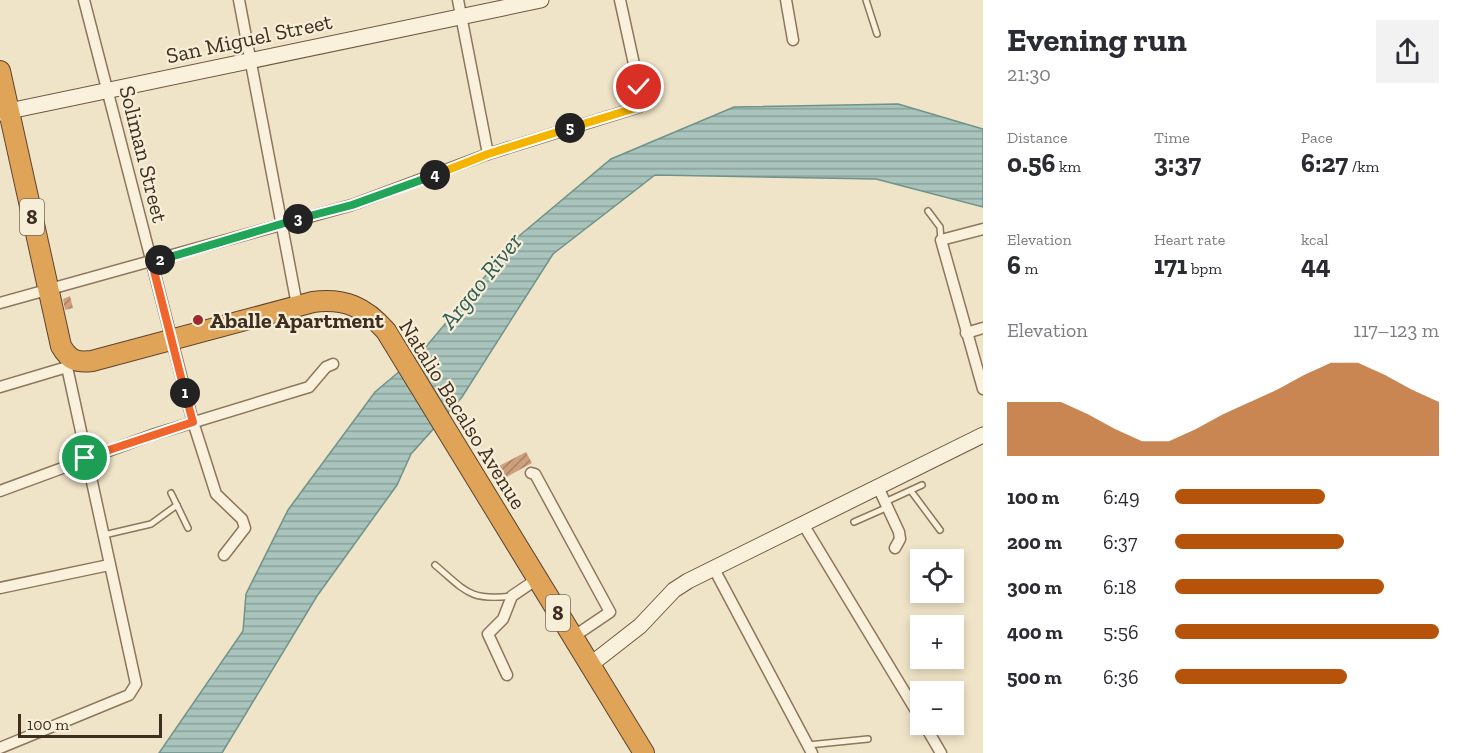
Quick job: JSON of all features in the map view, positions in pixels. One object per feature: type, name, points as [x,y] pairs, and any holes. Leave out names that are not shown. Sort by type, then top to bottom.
[{"type":"highway","name":"8","points":[[0,71],[5,112],[61,346],[69,363]]},
{"type":"highway","name":"Natalio Bacalso Avenue","points":[[69,363],[92,361],[297,304],[329,300],[346,302],[374,317],[386,331],[644,753]]},
{"type":"main road","name":"San Miguel Street","points":[[5,112],[541,0]]},
{"type":"main road","points":[[590,665],[640,626],[674,590],[713,567],[983,435]]},
{"type":"street","name":"Soliman Street","points":[[84,0],[193,422],[216,494],[242,519],[245,528],[224,555]]},
{"type":"street","points":[[239,0],[297,304]]},
{"type":"street","points":[[458,0],[488,154]]},
{"type":"street","points":[[0,303],[152,263],[282,223],[352,205],[488,154],[639,107],[639,87],[620,0]]},
{"type":"street","points":[[786,0],[793,40]]},
{"type":"street","points":[[983,229],[940,240],[983,389]]},
{"type":"street","points":[[966,333],[983,328]]},
{"type":"street","points":[[0,387],[69,363],[85,458],[136,684],[134,691],[129,695],[0,748]]},
{"type":"street","points":[[0,491],[85,458],[309,387],[326,367],[333,364]]},
{"type":"street","points":[[531,473],[535,474],[610,612],[573,637]]},
{"type":"street","points":[[878,487],[899,531],[900,539],[895,548]]},
{"type":"street","points":[[803,524],[910,701]]},
{"type":"street","points":[[0,588],[109,565]]},
{"type":"street","points":[[713,567],[810,749]]},
{"type":"street","points":[[507,675],[488,634],[503,618],[512,596],[537,579]]},
{"type":"street","points":[[930,735],[941,753]]},
{"type":"lane","points":[[866,0],[877,34]]},
{"type":"lane","points":[[928,211],[940,227],[940,240]]},
{"type":"lane","points":[[854,522],[922,485]]},
{"type":"lane","points":[[911,490],[940,531]]},
{"type":"lane","points":[[171,493],[188,528]]},
{"type":"lane","points":[[102,535],[151,524],[177,506]]},
{"type":"lane","points":[[435,565],[468,592],[486,599],[512,596]]},
{"type":"lane","points":[[810,749],[868,739]]},
{"type":"water","points":[[898,104],[983,129],[983,207],[876,179],[655,175],[553,254],[462,397],[411,454],[397,485],[317,596],[222,753],[159,753],[243,631],[246,594],[288,510],[375,392],[419,355],[519,236],[611,159],[734,107]]},
{"type":"building","points":[[70,296],[73,308],[65,310],[63,299]]},
{"type":"building","points":[[526,452],[532,463],[503,479],[497,467]]},
{"type":"place","name":"Aballe Apartment","points":[[198,320]]},
{"type":"route","points":[[85,458],[193,422],[152,263],[227,238],[352,205],[522,142],[639,107],[639,87]]},
{"type":"water label","name":"Argao River","points":[[481,281]]}]
